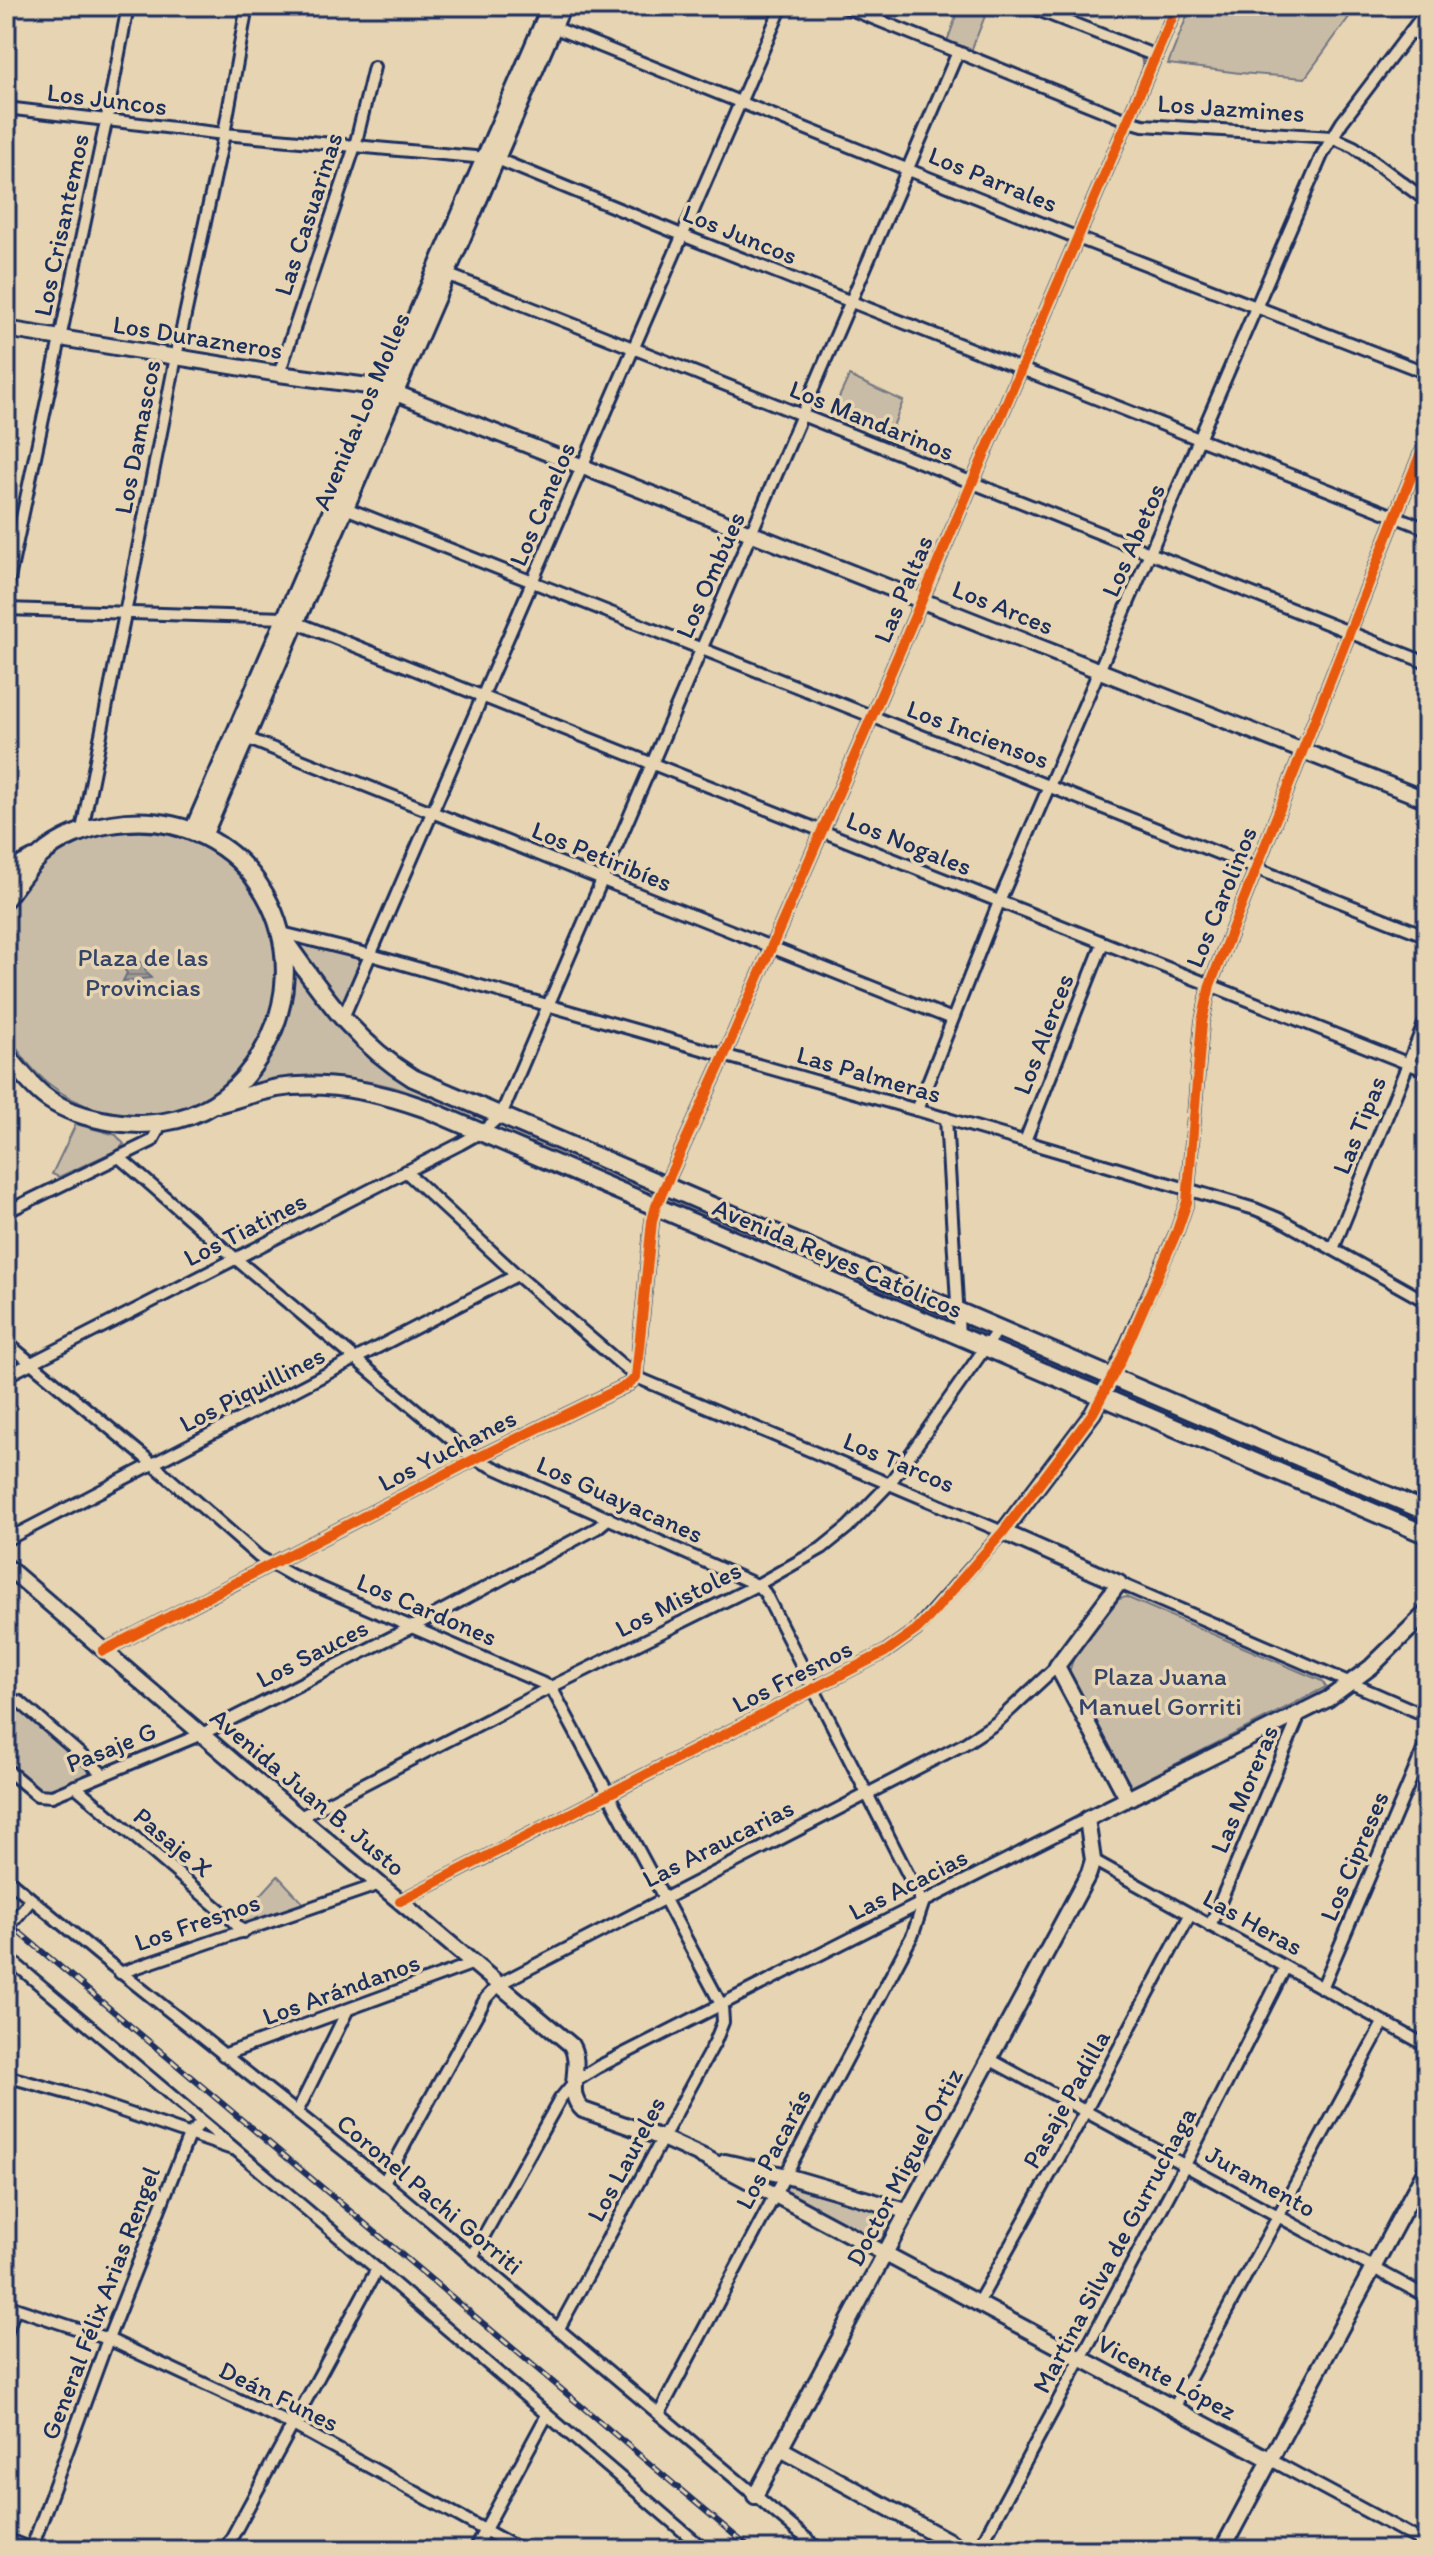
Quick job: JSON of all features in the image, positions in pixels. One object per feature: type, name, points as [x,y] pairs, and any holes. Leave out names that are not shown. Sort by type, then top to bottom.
[{"type":"main road","points":[[6,873],[82,830],[119,823],[174,825],[198,833],[231,854],[246,870],[261,889],[283,936],[287,959],[285,991],[266,1048],[246,1076],[217,1104],[178,1120],[137,1124],[108,1120],[57,1104],[33,1085],[6,1054]]},
{"type":"main road","points":[[6,898],[42,854]]},
{"type":"main road","name":"Avenida Reyes Católicos","points":[[283,936],[342,1020],[389,1062],[413,1078],[1427,1512]]},
{"type":"main road","name":"Avenida Reyes Católicos","points":[[217,1104],[286,1087],[337,1087],[391,1097],[483,1131],[1427,1535]]},
{"type":"street","name":"Los Crisantemos","points":[[6,593],[128,6]]},
{"type":"street","name":"Los Damascos","points":[[82,830],[176,357],[224,134],[247,6]]},
{"type":"street","name":"Avenida Los Molles","points":[[548,25],[550,6]]},
{"type":"street","name":"Avenida Los Molles","points":[[198,833],[548,25],[563,6]]},
{"type":"street","name":"Los Canelos","points":[[342,1020],[782,6]]},
{"type":"street","name":"Los Jazmines","points":[[843,6],[1143,125],[1332,137],[1354,147],[1427,201]]},
{"type":"street","points":[[1028,6],[1156,56]]},
{"type":"street","name":"Las Paltas","points":[[665,1186],[973,484],[1177,6]]},
{"type":"street","name":"Los Abetos","points":[[917,1110],[999,902],[1332,137],[1427,10]]},
{"type":"street","name":"Los Parrales","points":[[548,25],[1078,238],[1427,373]]},
{"type":"street","points":[[1411,31],[1427,42]]},
{"type":"street","name":"Los Ombúes","points":[[501,1115],[958,52]]},
{"type":"street","name":"Las Casuarinas","points":[[279,374],[355,146],[374,67]]},
{"type":"street","name":"Los Juncos","points":[[6,108],[106,122],[490,158],[1427,529]]},
{"type":"street","name":"Los Mandarinos","points":[[441,272],[1150,556],[1427,663]]},
{"type":"street","name":"Los Durazneros","points":[[6,329],[389,390]]},
{"type":"street","name":"Los Arces","points":[[389,390],[1427,800]]},
{"type":"street","name":"Los Carolinos","points":[[1112,1377],[1177,1231],[1190,1189],[1202,1022],[1210,985],[1395,517],[1427,445]]},
{"type":"street","name":"Los Inciensos","points":[[339,506],[1427,936]]},
{"type":"street","points":[[6,609],[291,620]]},
{"type":"street","name":"Los Nogales","points":[[291,620],[1427,1071]]},
{"type":"street","name":"Los Petiribíes","points":[[241,736],[952,1019]]},
{"type":"street","name":"Las Palmeras","points":[[283,936],[371,955],[1190,1189],[1269,1215],[1427,1302]]},
{"type":"street","name":"Los Alerces","points":[[1025,1141],[1103,943]]},
{"type":"street","name":"Las Tipas","points":[[1333,1249],[1427,1017]]},
{"type":"street","name":"Los Tiatines","points":[[6,1376],[483,1131],[501,1115]]},
{"type":"street","points":[[946,1118],[959,1336]]},
{"type":"street","points":[[6,1212],[152,1141],[158,1130],[157,1123]]},
{"type":"street","name":"Los Guayacanes","points":[[119,1157],[475,1459],[757,1585]]},
{"type":"street","name":"Los Tarcos","points":[[405,1171],[517,1275],[636,1377],[890,1483],[1427,1716]]},
{"type":"street","points":[[636,1377],[652,1221],[665,1186]]},
{"type":"street","name":"Los Piquillines","points":[[6,1540],[517,1275]]},
{"type":"street","name":"Los Mistoles","points":[[300,1817],[757,1585],[834,1539],[890,1483],[999,1328]]},
{"type":"street","name":"Los Cardones","points":[[6,1342],[271,1565],[551,1687]]},
{"type":"street","name":"Los Yuchanes","points":[[103,1651],[475,1459],[629,1384],[636,1377]]},
{"type":"street","name":"Los Fresnos","points":[[400,1901],[885,1652],[916,1630],[1003,1532],[1102,1398],[1112,1377]]},
{"type":"street","name":"Los Sauces","points":[[202,1734],[412,1627],[597,1528],[609,1518]]},
{"type":"street","name":"Avenida Juan B. Justo","points":[[6,1566],[571,2045],[576,2053],[577,2066],[573,2093],[576,2103],[583,2110],[662,2138],[706,2158],[883,2254]]},
{"type":"street","name":"Las Araucarias","points":[[384,2182],[486,1998],[499,1984],[980,1734],[1057,1666],[1119,1583]]},
{"type":"street","points":[[757,1585],[765,1593],[923,1904]]},
{"type":"street","name":"Las Acacias","points":[[472,2257],[560,2099],[574,2082],[1127,1798],[1300,1714],[1352,1683],[1427,1612]]},
{"type":"street","points":[[1057,1666],[1127,1798]]},
{"type":"street","points":[[551,1687],[722,2006]]},
{"type":"street","points":[[6,1703],[13,1700],[20,1702],[103,1774]]},
{"type":"street","name":"Las Moreras","points":[[1210,1926],[1300,1714]]},
{"type":"street","name":"Pasaje G","points":[[6,1769],[37,1795],[52,1796],[202,1734]]},
{"type":"street","name":"Los Cipreses","points":[[1322,1988],[1427,1741]]},
{"type":"street","name":"Pasaje X","points":[[75,1786],[243,1932]]},
{"type":"street","points":[[1087,1819],[1093,1860]]},
{"type":"street","name":"Las Heras","points":[[1093,1860],[1427,2046]]},
{"type":"street","name":"Doctor Miguel Ortiz","points":[[755,2496],[1089,1873],[1093,1860]]},
{"type":"street","name":"Coronel Pachi Gorriti","points":[[6,1878],[120,1973],[384,2182],[820,2550]]},
{"type":"street","name":"Los Fresnos","points":[[120,1973],[380,1884]]},
{"type":"street","points":[[6,1930],[31,1900]]},
{"type":"street","name":"Los Pacarás","points":[[659,2414],[913,1934],[923,1904]]},
{"type":"street","name":"Pasaje Padilla","points":[[978,2303],[1190,1915]]},
{"type":"street","points":[[6,1956],[705,2550]]},
{"type":"street","name":"Los Arándanos","points":[[223,2055],[474,1963]]},
{"type":"street","name":"Martina Silva de Gurruchaga","points":[[978,2550],[1185,2165],[1285,1968]]},
{"type":"street","name":"Los Laureles","points":[[558,2330],[715,2042],[723,2022],[722,2006]]},
{"type":"street","points":[[297,2112],[347,2011]]},
{"type":"street","points":[[1174,2408],[1383,2023]]},
{"type":"street","name":"Juramento","points":[[989,2059],[1427,2297]]},
{"type":"street","points":[[6,2076],[81,2097],[234,2149]]},
{"type":"street","name":"General Félix Arias Rengel","points":[[29,2550],[189,2135],[202,2122]]},
{"type":"street","name":"Avenida Juan B. Justo","points":[[706,2158],[783,2175],[906,2211]]},
{"type":"street","points":[[1222,2550],[1427,2167]]},
{"type":"street","name":"Vicente López","points":[[883,2254],[1427,2544]]},
{"type":"street","points":[[225,2550],[377,2269]]},
{"type":"street","points":[[6,2334],[10,2306]]},
{"type":"street","name":"Deán Funes","points":[[10,2306],[108,2339],[293,2425],[521,2550]]},
{"type":"street","points":[[474,2550],[547,2415]]},
{"type":"street","points":[[781,2449],[965,2550]]},
{"type":"street","points":[[6,2541],[29,2550]]},
{"type":"green space","points":[[960,6],[989,6],[969,56],[945,47]]},
{"type":"green space","points":[[1191,6],[1357,6],[1305,78],[1168,64]]},
{"type":"green space","points":[[849,376],[903,401],[892,429],[835,406]]},
{"type":"green space","name":"Plaza de las Provincias","points":[[138,829],[166,832],[193,840],[217,853],[239,871],[257,893],[270,917],[278,944],[281,972],[278,1000],[270,1027],[257,1051],[239,1073],[217,1091],[193,1104],[166,1112],[138,1115],[110,1112],[83,1104],[59,1091],[37,1073],[19,1051],[6,1027],[-2,1000],[-5,972],[-2,944],[6,917],[19,893],[37,871],[59,853],[83,840],[110,832]]},
{"type":"green space","points":[[299,940],[363,957],[344,1006],[340,1008],[298,946]]},
{"type":"green space","points":[[290,957],[337,1021],[477,1112],[474,1120],[403,1090],[356,1080],[296,1078],[240,1089],[268,1052]]},
{"type":"green space","points":[[76,1124],[116,1135],[124,1144],[59,1177],[52,1174]]},
{"type":"green space","points":[[507,1125],[642,1182],[638,1192],[503,1135]]},
{"type":"green space","points":[[675,1196],[950,1313],[946,1324],[670,1207]]},
{"type":"green space","points":[[1003,1338],[1101,1379],[1096,1389],[999,1348]]},
{"type":"green space","points":[[1119,1387],[1427,1516],[1427,1530],[1115,1399]]},
{"type":"green space","name":"Plaza Juana Manuel Gorriti","points":[[1126,1597],[1322,1681],[1326,1687],[1131,1787],[1125,1784],[1069,1672],[1074,1657],[1119,1599]]},
{"type":"green space","points":[[13,1700],[103,1774],[44,1797],[6,1769],[6,1703]]},
{"type":"green space","points":[[278,1876],[306,1906],[246,1925],[241,1917]]},
{"type":"green space","points":[[785,2185],[892,2215],[879,2245],[780,2193]]},
{"type":"shaded area","points":[[134,956],[140,963],[148,962],[145,970],[151,978],[141,979],[137,987],[132,980],[123,981],[127,973],[121,965],[131,964]]},
{"type":"waterway","points":[[1132,99],[1143,71],[1140,55]]},
{"type":"railway","points":[[6,1921],[752,2550]]},
{"type":"cycle path","points":[[103,1651],[475,1459],[629,1384],[636,1377],[656,1206],[872,716],[1177,6]]},
{"type":"cycle path","points":[[400,1901],[885,1652],[929,1617],[1003,1532],[1093,1413],[1120,1362],[1187,1202],[1202,1022],[1210,985],[1395,517],[1427,445]]}]
